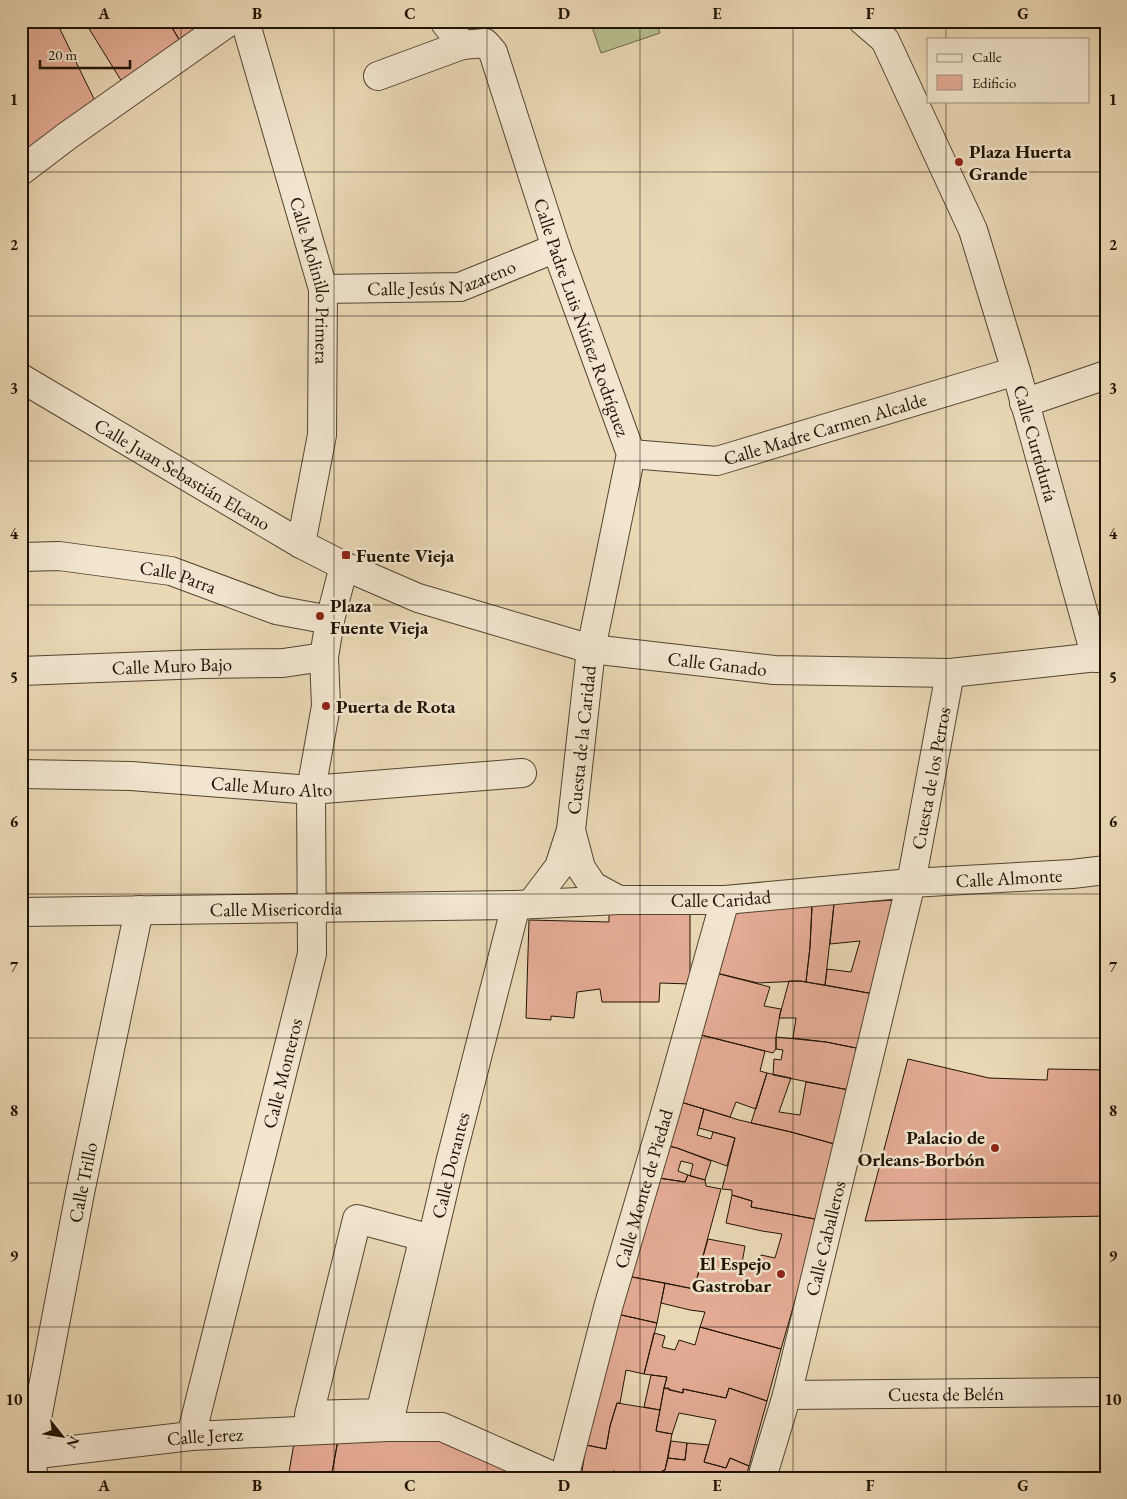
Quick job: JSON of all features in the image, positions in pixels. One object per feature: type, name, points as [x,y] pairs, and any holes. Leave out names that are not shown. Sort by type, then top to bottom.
[{"type":"street","points":[[21,171],[230,21]]},
{"type":"street","name":"Calle Molinillo Primera","points":[[245,21],[323,289],[322,435],[302,544]]},
{"type":"street","points":[[378,76],[462,46],[444,21]]},
{"type":"street","name":"Calle Curtiduría","points":[[863,21],[885,40],[974,230],[1101,657]]},
{"type":"street","name":"Calle Padre Luis Núñez Rodríguez","points":[[462,46],[485,43],[493,52],[556,248],[631,454],[591,650]]},
{"type":"street","name":"Calle Jesús Nazareno","points":[[323,289],[460,287],[556,248]]},
{"type":"street","name":"Calle Madre Carmen Alcalde","points":[[631,454],[717,461],[1016,371]]},
{"type":"street","points":[[1024,403],[1106,375]]},
{"type":"street","name":"Calle Juan Sebastián Elcano","points":[[21,378],[302,544],[344,566]]},
{"type":"street","name":"Calle Parra","points":[[21,557],[59,556],[171,571],[276,610],[330,620]]},
{"type":"street","points":[[324,658],[330,620],[344,566]]},
{"type":"street","name":"Calle Ganado","points":[[344,566],[418,598],[591,650],[774,670],[950,673],[1101,657]]},
{"type":"street","name":"Cuesta de la Caridad","points":[[524,904],[559,867],[571,830],[591,650]]},
{"type":"street","name":"Calle Muro Bajo","points":[[21,671],[282,663],[324,658]]},
{"type":"street","name":"Calle Monteros","points":[[191,1436],[312,954],[311,790],[326,706],[324,658]]},
{"type":"street","name":"Cuesta de los Perros","points":[[911,883],[950,673]]},
{"type":"street","name":"Calle Muro Alto","points":[[21,774],[131,776],[311,790],[522,773]]},
{"type":"street","name":"Cuesta de la Caridad","points":[[571,830],[581,868],[593,886],[619,900]]},
{"type":"street","name":"Calle Almonte","points":[[911,883],[1072,874],[1106,870]]},
{"type":"street","name":"Calle Caridad","points":[[524,904],[619,900],[725,900],[911,883]]},
{"type":"street","name":"Calle Caballeros","points":[[762,1478],[787,1395],[911,883]]},
{"type":"street","name":"Calle Monte de Piedad","points":[[564,1478],[609,1304],[725,900]]},
{"type":"street","name":"Calle Misericordia","points":[[21,912],[524,904]]},
{"type":"street","name":"Calle Dorantes","points":[[388,1427],[450,1163],[524,904]]},
{"type":"street","name":"Calle Trillo","points":[[29,1463],[80,1193],[139,910]]},
{"type":"street","points":[[357,1219],[424,1237],[380,1413],[309,1415],[357,1219]]},
{"type":"street","name":"Cuesta de Belén","points":[[787,1395],[1106,1392]]},
{"type":"street","name":"Calle Jerez","points":[[29,1463],[191,1436],[388,1427],[442,1428],[557,1478]]},
{"type":"green space","points":[[590,21],[656,21],[660,33],[601,53]]},
{"type":"building","points":[[27,21],[56,21],[95,101],[21,156],[21,24]]},
{"type":"building","points":[[96,21],[168,21],[180,41],[122,82],[88,27]]},
{"type":"building","points":[[168,21],[210,21],[180,41]]},
{"type":"building","points":[[894,900],[874,994],[825,985],[827,969],[851,972],[860,941],[830,944],[834,904]]},
{"type":"building","points":[[834,904],[825,985],[806,982],[812,906]]},
{"type":"building","points":[[812,906],[806,982],[758,983],[712,972],[728,909]]},
{"type":"building","points":[[609,910],[690,911],[690,984],[660,983],[659,1002],[602,1002],[600,989],[577,992],[574,1018],[551,1016],[551,1020],[526,1018],[529,920],[609,922]]},
{"type":"building","points":[[712,972],[770,987],[764,1006],[781,1009],[776,1049],[773,1053],[693,1033]]},
{"type":"building","points":[[789,981],[800,981],[874,994],[861,1049],[793,1038],[796,1018],[779,1018]]},
{"type":"building","points":[[693,1033],[765,1051],[760,1071],[767,1073],[756,1109],[736,1102],[730,1117],[674,1100]]},
{"type":"building","points":[[776,1037],[826,1042],[861,1049],[849,1090],[773,1075],[774,1059],[781,1060],[783,1050],[776,1049]]},
{"type":"building","name":"Palacio de Orleans-Borbón","points":[[908,1059],[989,1078],[1047,1080],[1048,1069],[1106,1070],[1106,1216],[865,1221]]},
{"type":"building","points":[[767,1073],[791,1078],[779,1112],[800,1115],[806,1082],[849,1090],[838,1145],[751,1123]]},
{"type":"building","points":[[674,1100],[704,1109],[697,1135],[711,1139],[713,1132],[735,1138],[727,1166],[677,1148],[660,1144]]},
{"type":"building","points":[[704,1109],[739,1120],[838,1145],[820,1220],[751,1207],[752,1201],[732,1195],[732,1190],[722,1189],[735,1138],[699,1128]]},
{"type":"building","points":[[660,1144],[677,1148],[711,1161],[705,1180],[690,1176],[693,1164],[681,1161],[678,1171],[688,1175],[685,1182],[652,1177]]},
{"type":"building","points":[[688,1175],[705,1180],[706,1186],[721,1189],[694,1289],[627,1276],[652,1177],[685,1182]]},
{"type":"building","points":[[732,1195],[752,1201],[751,1207],[820,1220],[781,1349],[700,1327],[705,1312],[661,1303],[665,1283],[694,1289],[708,1239],[745,1246],[742,1263],[759,1267],[761,1255],[775,1258],[782,1234],[726,1223]]},
{"type":"building","points":[[627,1276],[665,1283],[657,1323],[617,1314]]},
{"type":"building","points":[[617,1314],[657,1323],[644,1374],[626,1370],[620,1403],[617,1403],[610,1426],[606,1449],[586,1445]]},
{"type":"building","points":[[700,1327],[781,1349],[767,1401],[729,1388],[726,1398],[683,1389],[683,1393],[669,1390],[669,1388],[664,1388],[667,1377],[644,1374],[654,1333],[665,1336],[662,1347],[675,1350],[679,1340],[695,1345]]},
{"type":"building","points":[[651,1375],[667,1377],[660,1410],[644,1407]]},
{"type":"building","points":[[664,1388],[683,1393],[683,1389],[726,1398],[729,1388],[767,1401],[749,1466],[730,1458],[726,1468],[704,1462],[716,1420],[679,1413],[672,1434],[656,1431]]},
{"type":"building","points":[[617,1403],[660,1410],[656,1431],[672,1434],[665,1470],[662,1471],[661,1478],[624,1478],[625,1474],[613,1471],[611,1478],[581,1478],[586,1445],[606,1449]]},
{"type":"building","points":[[424,1434],[524,1478],[331,1478],[338,1440]]},
{"type":"building","points":[[338,1440],[331,1478],[288,1478],[294,1443]]},
{"type":"building","points":[[671,1441],[687,1443],[685,1460],[668,1458]]},
{"type":"building","points":[[687,1443],[709,1445],[704,1462],[726,1468],[730,1458],[749,1466],[746,1478],[661,1478],[668,1458],[685,1460]]},
{"type":"building","points":[[613,1471],[625,1474],[624,1478],[611,1478]]},
{"type":"place","name":"Plaza Huerta Grande","points":[[959,162]]},
{"type":"place","name":"Fuente Vieja","points":[[346,555]]},
{"type":"place","name":"Plaza Fuente Vieja","points":[[320,616]]},
{"type":"place","name":"Puerta de Rota","points":[[326,706]]},
{"type":"place","name":"Palacio de Orleans-Borbón","points":[[995,1148]]},
{"type":"place","name":"El Espejo Gastrobar","points":[[781,1274]]}]
